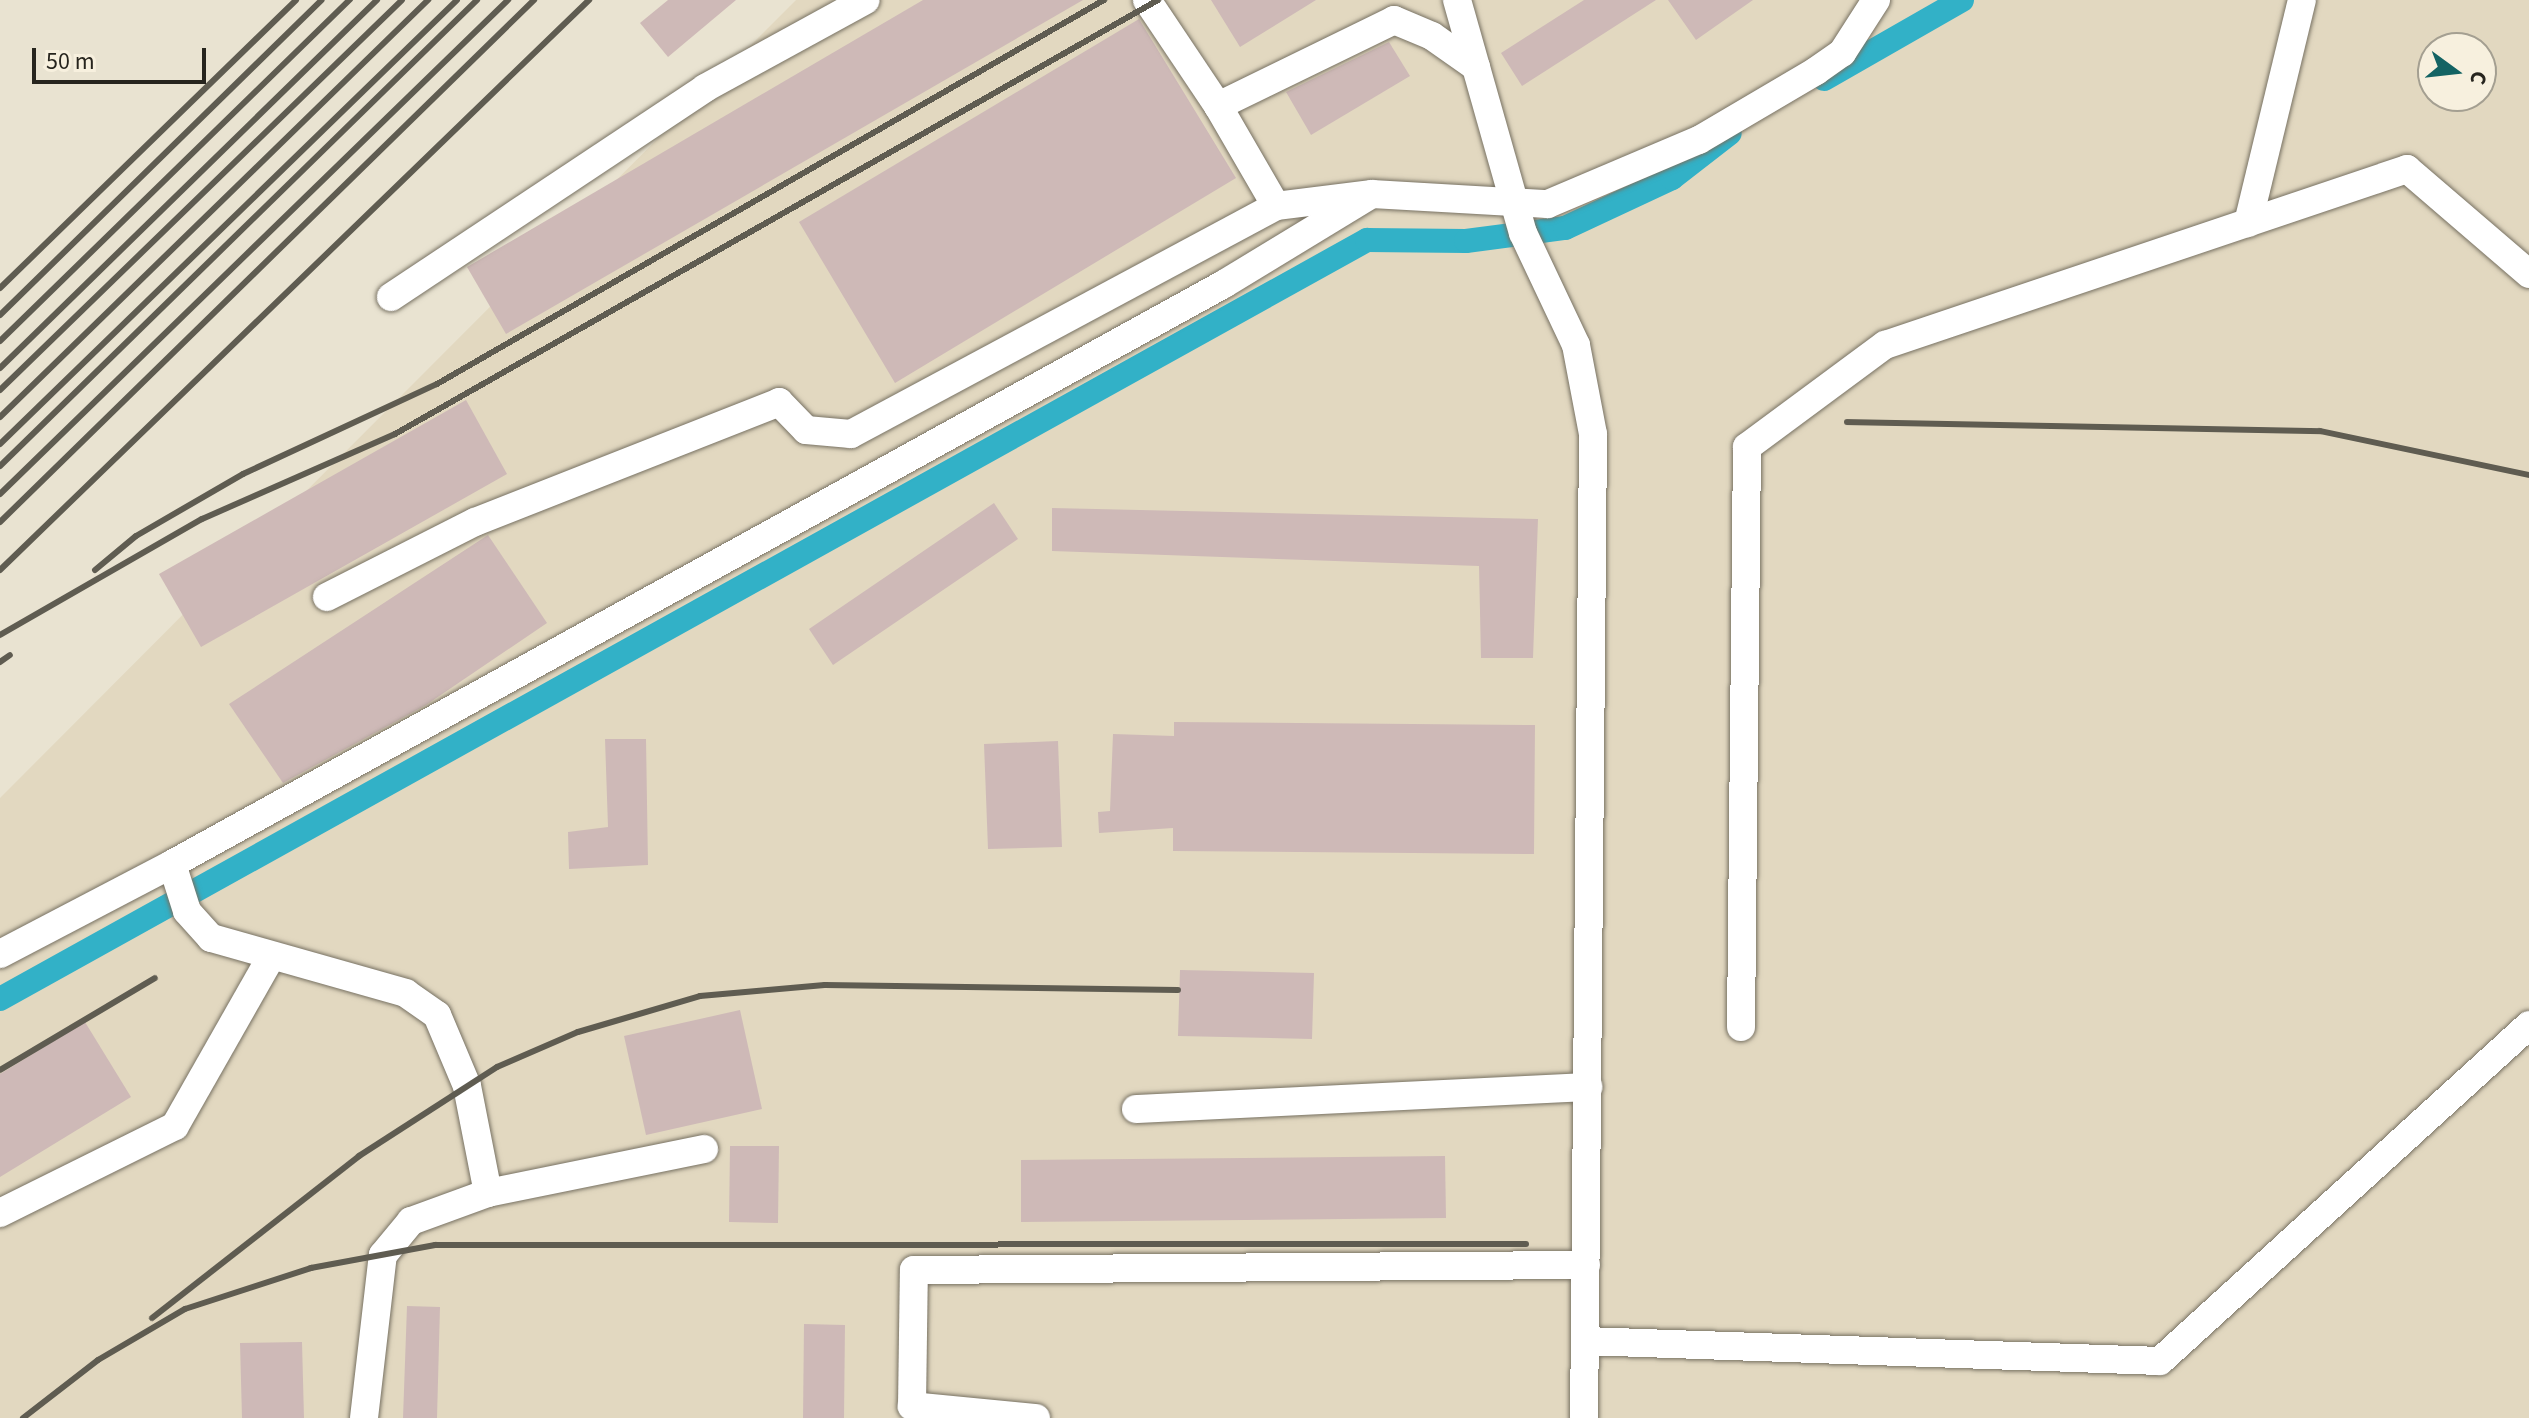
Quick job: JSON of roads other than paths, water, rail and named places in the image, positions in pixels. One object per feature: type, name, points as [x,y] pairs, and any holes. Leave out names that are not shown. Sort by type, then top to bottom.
[{"type":"street","points":[[391,297],[705,88],[866,0]]},
{"type":"street","points":[[1147,0],[1218,106],[1276,206]]},
{"type":"street","points":[[1457,0],[1514,205],[1576,345],[1593,434],[1584,1418]]},
{"type":"street","points":[[327,597],[475,522],[779,402],[806,430],[851,434],[1276,206],[1372,194],[1514,205],[1548,204],[1699,140],[1842,53],[1876,0]]},
{"type":"street","points":[[2248,223],[2302,0]]},
{"type":"street","points":[[1218,106],[1394,20],[1432,36],[1476,67]]},
{"type":"street","points":[[1741,1027],[1747,447],[1885,345],[2407,169],[2529,274]]},
{"type":"street","points":[[0,954],[172,864],[1224,284],[1372,194]]},
{"type":"street","points":[[172,864],[187,911],[211,938],[270,959],[406,993],[437,1015],[467,1086],[488,1193]]},
{"type":"street","points":[[0,1213],[175,1126],[270,959]]},
{"type":"street","points":[[1585,1341],[2160,1361],[2529,1025]]},
{"type":"street","points":[[1136,1109],[1588,1087]]},
{"type":"street","points":[[364,1418],[383,1255],[411,1221],[488,1193],[704,1149]]},
{"type":"street","points":[[1036,1418],[912,1406],[914,1270],[1586,1265]]},
{"type":"waterway","points":[[1824,79],[1962,0]]},
{"type":"waterway","points":[[0,999],[1367,240],[1466,241],[1565,228],[1672,178],[1730,133]]},
{"type":"railway","points":[[0,288],[296,0]]},
{"type":"railway","points":[[0,315],[322,0]]},
{"type":"railway","points":[[0,341],[350,0]]},
{"type":"railway","points":[[0,368],[377,0]]},
{"type":"railway","points":[[0,390],[402,0]]},
{"type":"railway","points":[[0,417],[428,0]]},
{"type":"railway","points":[[0,444],[457,0]]},
{"type":"railway","points":[[0,466],[477,0]]},
{"type":"railway","points":[[0,494],[508,0]]},
{"type":"railway","points":[[0,522],[534,0]]},
{"type":"railway","points":[[0,570],[589,0]]},
{"type":"railway","points":[[95,570],[136,536],[243,474],[437,384],[1104,0]]},
{"type":"railway","points":[[0,635],[202,519],[395,434],[1158,0]]},
{"type":"railway","points":[[1847,422],[2320,431],[2529,475]]},
{"type":"railway","points":[[0,662],[10,655]]},
{"type":"railway","points":[[0,1070],[155,978]]},
{"type":"railway","points":[[152,1318],[359,1156],[497,1067],[578,1032],[700,996],[825,985],[1178,990]]},
{"type":"railway","points":[[23,1418],[98,1360],[185,1309],[311,1268],[435,1245],[1526,1244]]}]
